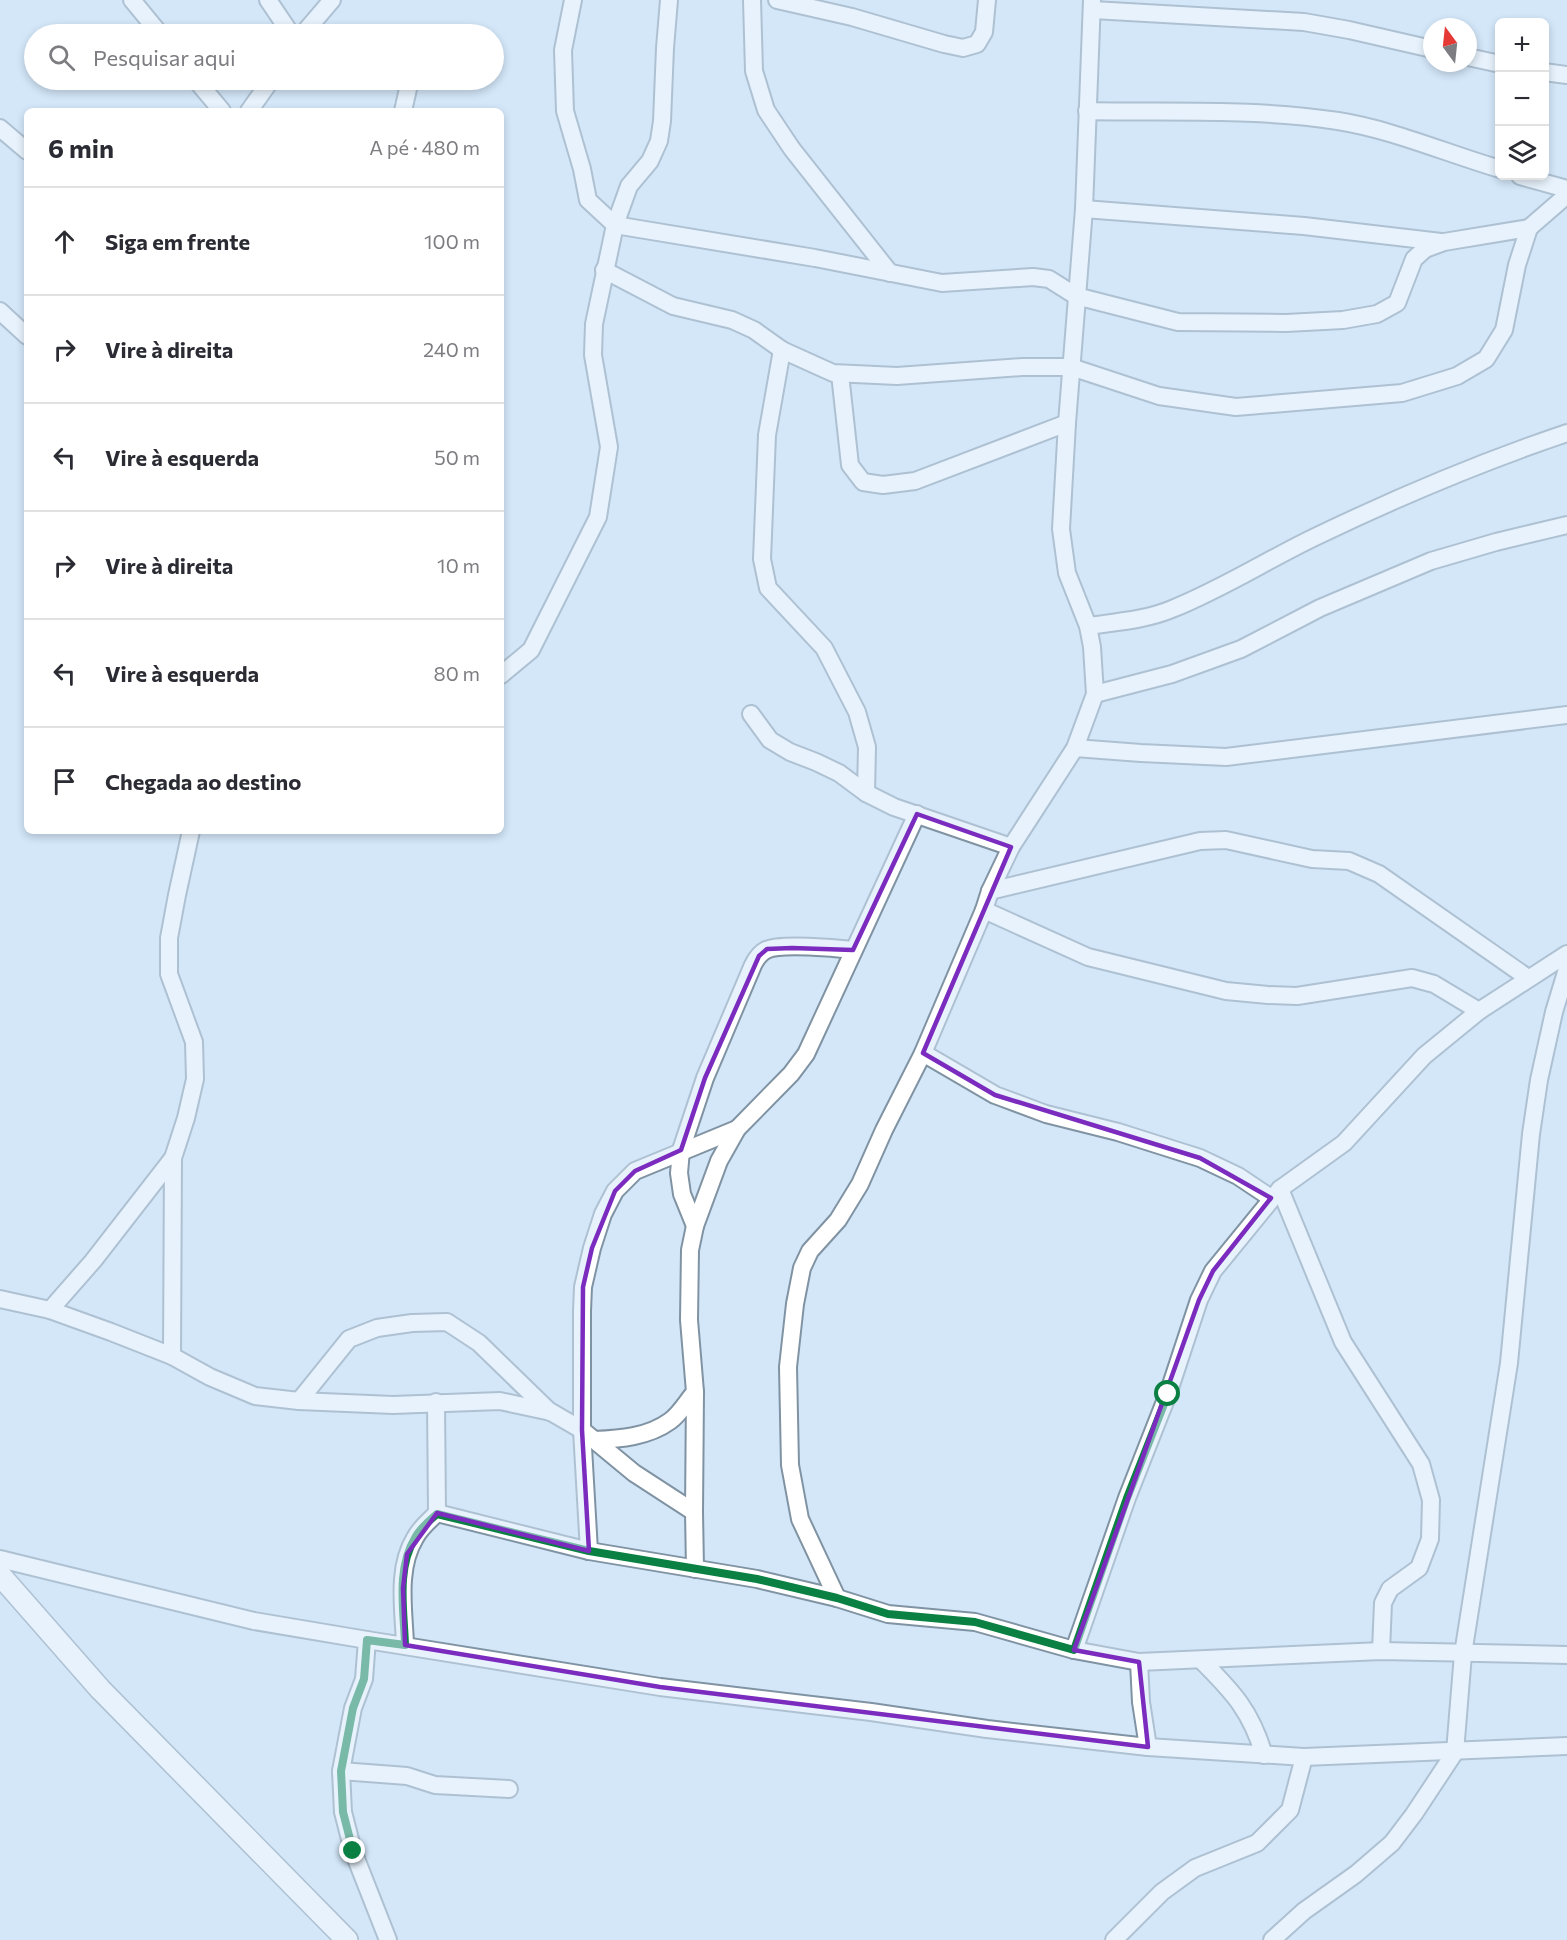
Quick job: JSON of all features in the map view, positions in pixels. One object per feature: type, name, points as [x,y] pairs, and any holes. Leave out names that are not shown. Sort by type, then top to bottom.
[{"type":"street","points":[[132,0],[152,24]]},
{"type":"street","points":[[268,0],[284,24]]},
{"type":"street","points":[[312,24],[332,0]]},
{"type":"street","points":[[573,0],[563,50],[566,111],[588,200],[615,225],[815,258],[942,283],[1033,277],[1049,279],[1076,296],[1178,322],[1343,320],[1377,314],[1397,303],[1414,259],[1425,249],[1444,242],[1529,228]]},
{"type":"street","points":[[504,672],[531,650],[598,517],[609,447],[593,355],[594,324],[615,225],[629,186],[650,161],[658,141],[662,121],[669,0]]},
{"type":"street","points":[[752,0],[754,71],[766,110],[792,149],[890,273]]},
{"type":"street","points":[[777,0],[852,17],[900,33],[963,48],[977,44],[984,32],[987,0]]},
{"type":"street","points":[[837,1598],[800,1519],[790,1465],[788,1367],[802,1268],[810,1251],[838,1220],[860,1184],[923,1053],[990,891],[1011,848],[1076,748],[1095,694],[1092,647],[1088,626],[1067,573],[1061,530],[1084,209],[1092,5],[1304,22],[1423,47]]},
{"type":"street","points":[[1477,59],[1495,63]]},
{"type":"street","points":[[1549,73],[1567,75]]},
{"type":"street","points":[[204,90],[219,108]]},
{"type":"street","points":[[251,108],[264,90]]},
{"type":"street","points":[[404,108],[408,90]]},
{"type":"street","points":[[1087,111],[1288,115],[1339,122],[1386,131],[1495,167]]},
{"type":"street","points":[[0,128],[24,148]]},
{"type":"street","points":[[1534,180],[1567,189]]},
{"type":"street","points":[[604,270],[673,306],[732,320],[754,330],[782,350],[833,373],[897,376],[1022,367],[1071,367],[1159,396],[1236,407],[1402,393],[1457,376],[1486,359],[1504,330],[1517,265],[1529,228],[1567,195]]},
{"type":"street","points":[[1084,209],[1304,226],[1444,242]]},
{"type":"street","points":[[0,311],[24,333]]},
{"type":"street","points":[[782,350],[767,435],[762,559],[768,588],[824,648],[857,712],[867,747],[866,793]]},
{"type":"street","points":[[840,374],[850,465],[863,482],[883,485],[915,481],[1067,423]]},
{"type":"street","points":[[1088,626],[1131,621],[1171,610],[1246,575],[1314,538],[1398,500],[1507,453],[1567,433]]},
{"type":"street","points":[[1095,694],[1172,674],[1241,649],[1320,608],[1431,561],[1567,525]]},
{"type":"street","points":[[751,714],[770,740],[790,752],[839,773],[866,793],[894,807],[1011,848]]},
{"type":"street","points":[[1076,748],[1226,757],[1567,715]]},
{"type":"street","points":[[695,1569],[695,1392],[689,1320],[690,1250],[695,1226],[719,1161],[737,1129],[791,1074],[807,1054],[917,814]]},
{"type":"street","points":[[172,1356],[173,1158],[195,1080],[194,1042],[169,974],[170,938],[190,834]]},
{"type":"street","points":[[990,891],[1200,841],[1226,840],[1312,859],[1349,861],[1379,874],[1528,978]]},
{"type":"street","points":[[984,910],[1088,957],[1226,991],[1297,996],[1412,978],[1434,984],[1479,1011]]},
{"type":"street","points":[[695,1226],[682,1194],[679,1173],[681,1150],[705,1078],[753,964],[766,950],[826,947],[853,950]]},
{"type":"street","points":[[1074,1650],[1127,1498],[1168,1394],[1199,1300],[1213,1271],[1276,1194],[1344,1143],[1424,1056],[1479,1011],[1567,954]]},
{"type":"street","points":[[1272,1940],[1304,1911],[1356,1874],[1392,1843],[1414,1815],[1455,1752],[1463,1654],[1509,1363],[1537,1091],[1554,1012],[1567,969]]},
{"type":"street","points":[[923,1053],[995,1095],[1046,1114],[1118,1132],[1200,1158],[1276,1194],[1343,1342],[1421,1464],[1431,1500],[1430,1539],[1419,1568],[1390,1589],[1383,1603],[1382,1651]]},
{"type":"street","points":[[589,1551],[583,1287],[603,1214],[615,1191],[635,1171],[681,1150],[737,1129]]},
{"type":"street","points":[[50,1310],[93,1261],[173,1158]]},
{"type":"street","points":[[0,1299],[50,1310],[111,1332],[172,1356],[210,1377],[255,1396],[299,1401],[393,1405],[500,1401],[551,1412]]},
{"type":"street","points":[[299,1401],[349,1339],[377,1328],[412,1323],[447,1323],[479,1343],[551,1412],[588,1435],[634,1473],[694,1512]]},
{"type":"street","points":[[588,1435],[626,1438],[649,1433],[672,1420],[695,1392]]},
{"type":"street","points":[[405,1645],[403,1588],[407,1554],[415,1537],[437,1514],[436,1402]]},
{"type":"street","points":[[437,1514],[589,1551],[757,1579],[837,1598],[888,1614],[975,1622],[1074,1650],[1139,1662],[1382,1651],[1567,1655]]},
{"type":"street","points":[[0,1560],[254,1621],[660,1687],[871,1712],[987,1729],[1148,1747],[1304,1757],[1567,1746]]},
{"type":"street","points":[[0,1575],[100,1689],[346,1940]]},
{"type":"street","points":[[367,1640],[364,1679],[353,1708],[341,1771],[343,1812],[353,1851],[388,1940]]},
{"type":"street","points":[[1201,1660],[1240,1702],[1257,1730],[1264,1755]]},
{"type":"street","points":[[1139,1662],[1141,1702],[1148,1747]]},
{"type":"street","points":[[1114,1940],[1162,1892],[1195,1868],[1257,1843],[1290,1810],[1304,1757]]},
{"type":"street","points":[[341,1771],[407,1776],[435,1785],[509,1789]]},
{"type":"highlighted area","points":[[917,814],[1011,847],[923,1053],[995,1095],[1200,1158],[1271,1198],[1213,1271],[1199,1300],[1074,1650],[1139,1662],[1148,1747],[660,1687],[405,1645],[403,1588],[407,1554],[437,1513],[589,1551],[582,1430],[583,1287],[592,1248],[615,1191],[635,1171],[681,1150],[705,1078],[759,956],[767,949],[853,950]]},
{"type":"route","points":[[353,1851],[343,1812],[341,1771],[353,1708],[364,1679],[367,1640],[405,1645],[403,1588],[407,1554],[415,1537],[437,1514],[589,1551],[757,1579],[837,1598],[888,1614],[975,1622],[1074,1650],[1127,1498],[1168,1394]]}]
